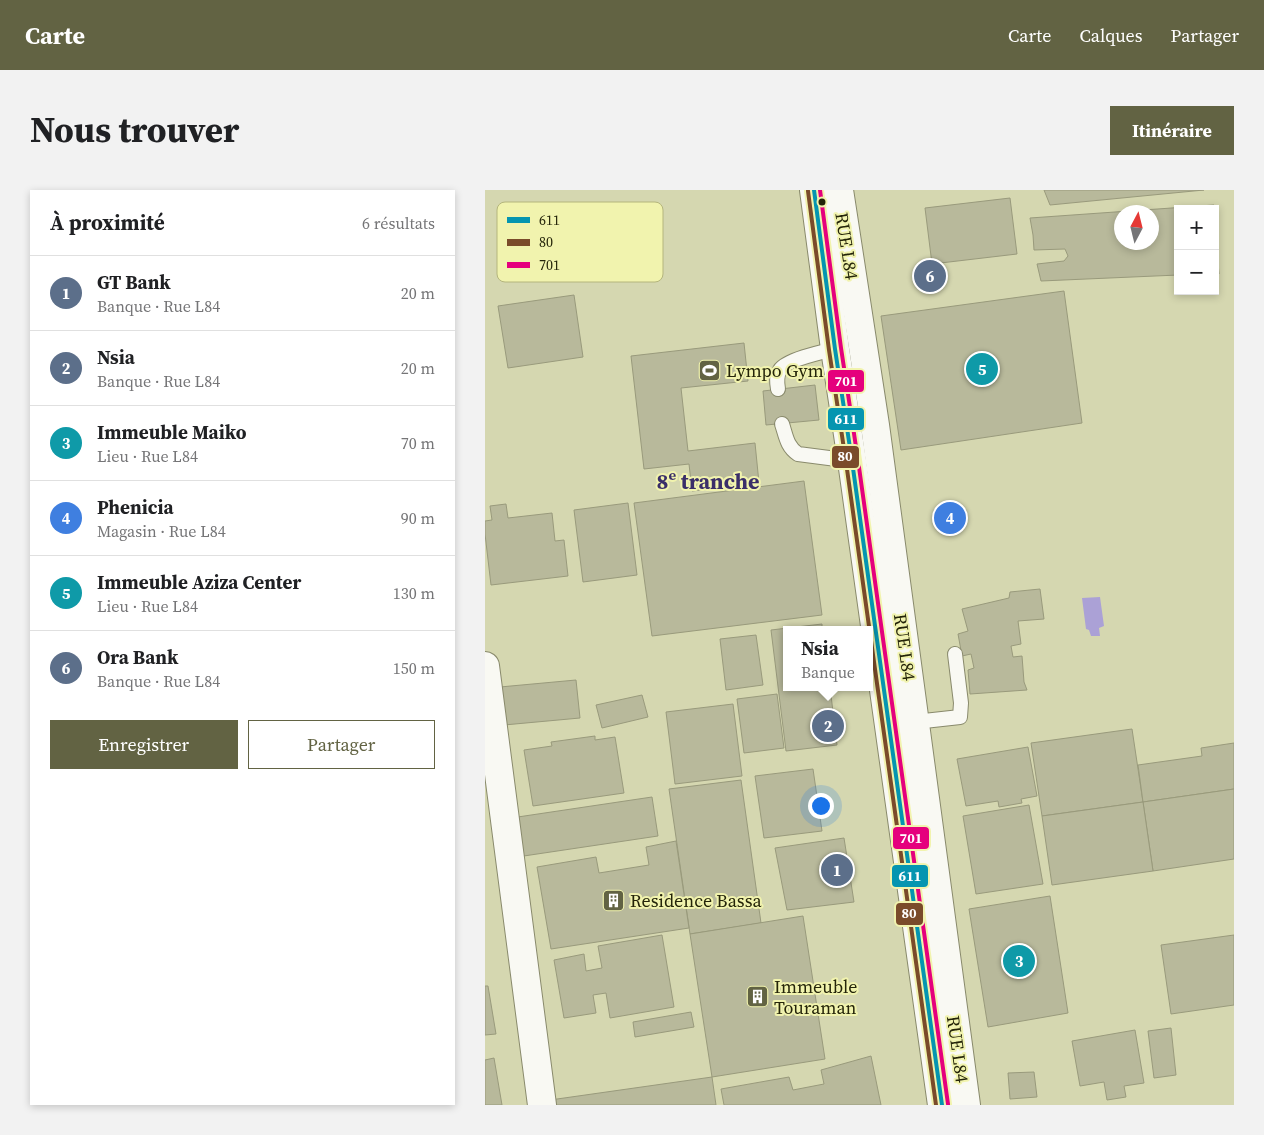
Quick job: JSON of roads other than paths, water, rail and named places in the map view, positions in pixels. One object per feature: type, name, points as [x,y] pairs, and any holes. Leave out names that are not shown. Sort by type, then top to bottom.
[{"type":"street","name":"RUE L84","points":[[814,190],[942,1105]]},
{"type":"street","name":"RUE L84","points":[[839,190],[876,434],[965,1105]]},
{"type":"street","points":[[485,666],[542,1105]]},
{"type":"lane","points":[[778,389],[777,379],[780,370],[787,363],[835,349]]},
{"type":"lane","points":[[782,424],[789,445],[798,454],[852,460]]},
{"type":"lane","points":[[915,722],[960,717],[961,703],[955,654]]},
{"type":"place","name":"Ora Bank","points":[[930,276]]},
{"type":"place","name":"Immeuble Aziza Center","points":[[982,369]]},
{"type":"place","name":"Lympo Gym","points":[[710,370]]},
{"type":"place","name":"Phenicia","points":[[950,518]]},
{"type":"place","name":"Nsia","points":[[828,726]]},
{"type":"place","name":"GT Bank","points":[[837,870]]},
{"type":"place","name":"Residence Bassa","points":[[614,900]]},
{"type":"place","name":"Immeuble Maiko","points":[[1019,961]]},
{"type":"place","name":"Immeuble Touraman","points":[[758,996]]},
{"type":"district","name":"8ᵉ tranche","points":[[708,481]]}]
